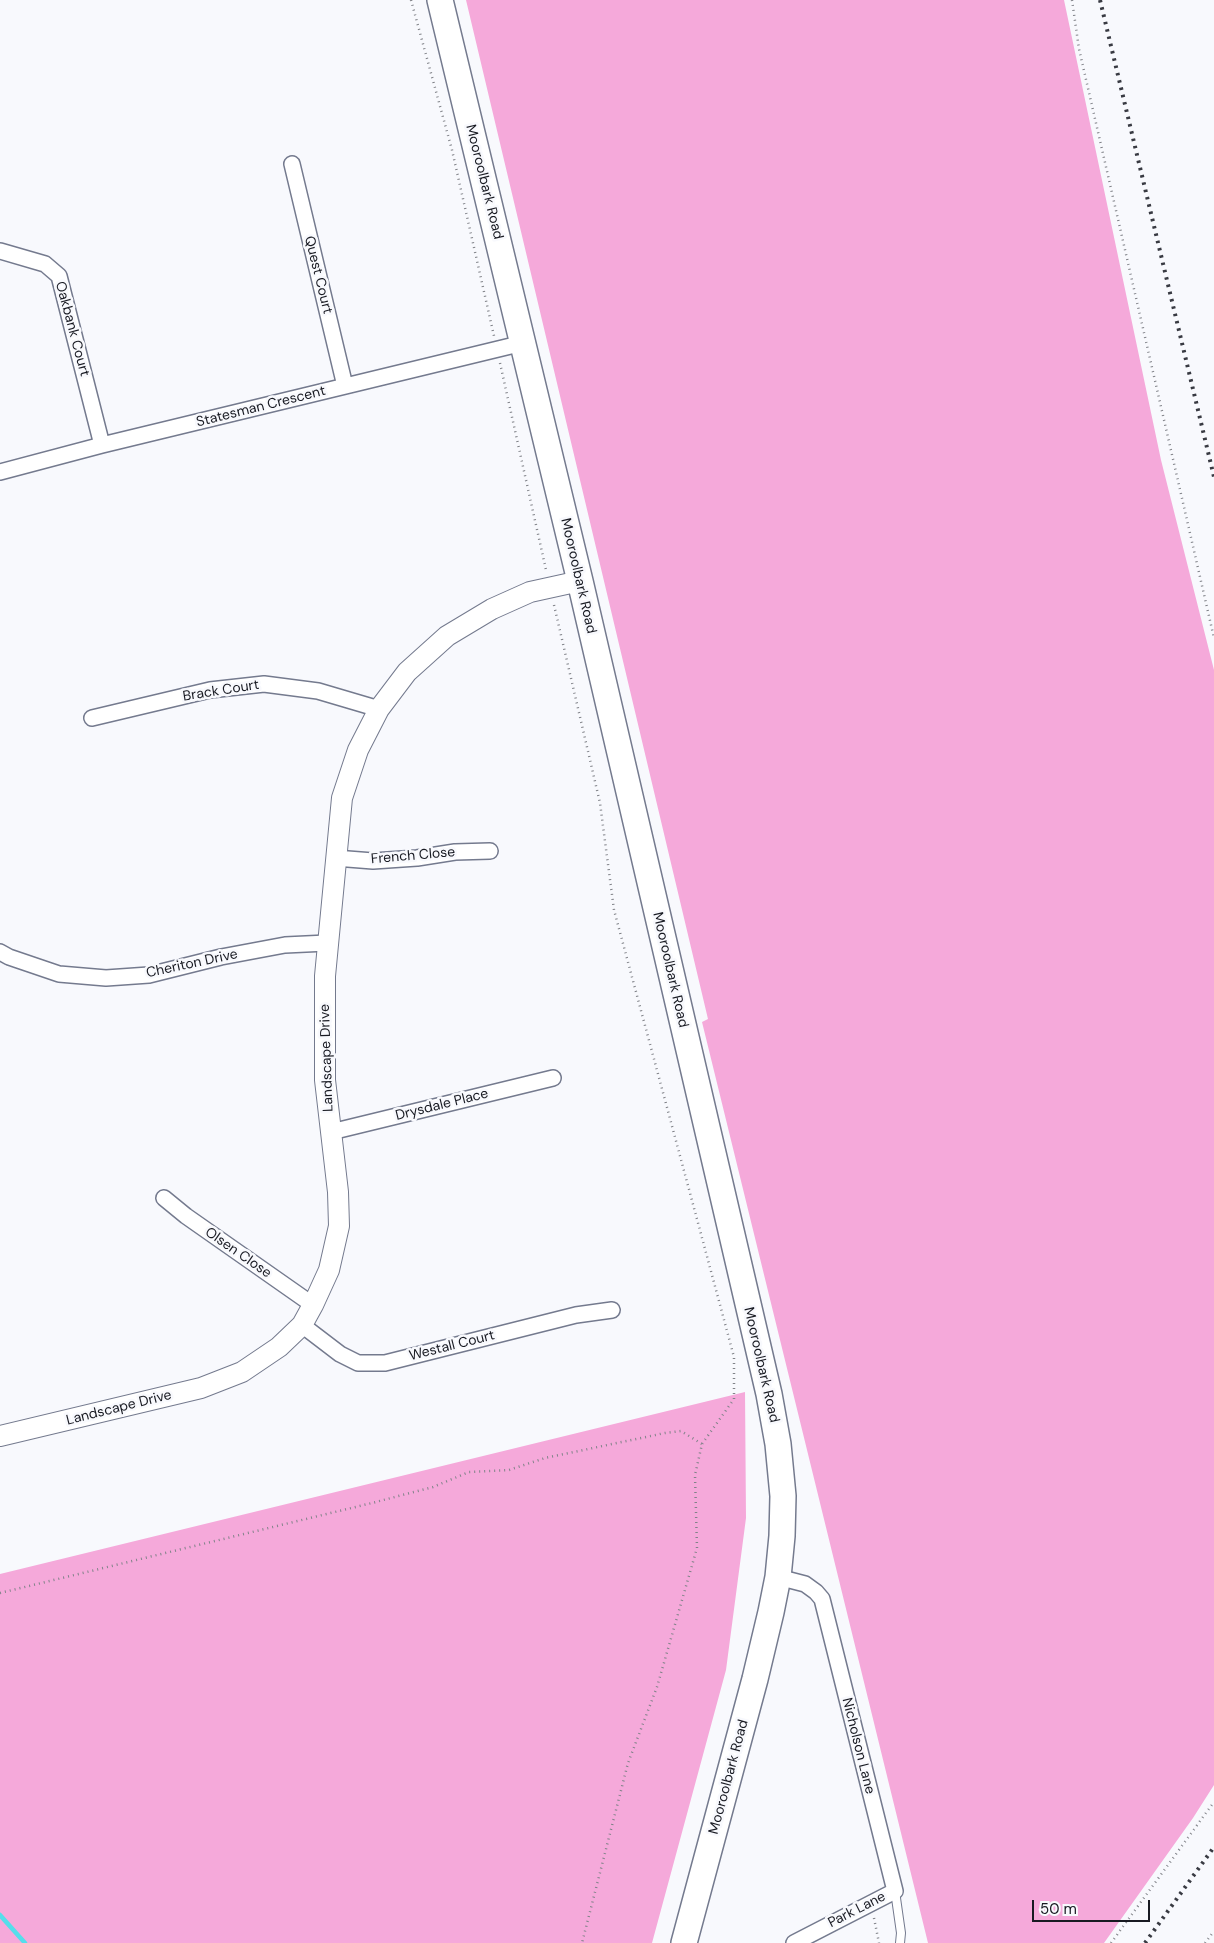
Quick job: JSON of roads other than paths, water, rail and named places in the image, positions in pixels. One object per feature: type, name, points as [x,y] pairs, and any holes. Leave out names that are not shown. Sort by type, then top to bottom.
[{"type":"main road","name":"Mooroolbark Road","points":[[440,0],[580,581],[769,1394],[778,1444],[783,1496],[778,1576],[755,1679],[684,1943]]},
{"type":"street","name":"Quest Court","points":[[292,164],[345,386]]},
{"type":"street","name":"Oakbank Court","points":[[0,251],[27,257],[45,264],[59,276],[102,445]]},
{"type":"street","name":"Statesman Crescent","points":[[0,472],[102,445],[523,343]]},
{"type":"street","name":"Landscape Drive","points":[[0,1436],[201,1388],[242,1372],[279,1347],[302,1324],[329,1270],[339,1226],[338,1192],[325,1080],[324,1034],[327,943],[342,798],[358,750],[378,709],[407,672],[447,636],[492,609],[530,592],[580,581]]},
{"type":"street","name":"Brack Court","points":[[92,718],[210,690],[264,684],[318,691],[378,709]]},
{"type":"street","name":"French Close","points":[[335,858],[373,861],[490,850]]},
{"type":"street","name":"Cheriton Drive","points":[[0,952],[9,957],[59,974],[106,978],[149,975],[221,957],[285,945],[327,943]]},
{"type":"street","name":"Drysdale Place","points":[[331,1132],[554,1078]]},
{"type":"street","name":"Olsen Close","points":[[164,1198],[186,1216],[313,1305]]},
{"type":"street","name":"Westall Court","points":[[302,1324],[340,1354],[358,1363],[385,1363],[576,1315],[612,1310]]},
{"type":"street","name":"Nicholson Lane","points":[[778,1576],[806,1584],[822,1599],[895,1892]]},
{"type":"street","name":"Park Lane","points":[[794,1943],[895,1892]]},
{"type":"lane","name":"Nicholson Lane","points":[[895,1892],[901,1933],[900,1943]]},
{"type":"waterway","points":[[0,1915],[25,1943]]},
{"type":"railway","points":[[1100,0],[1214,477]]},
{"type":"railway","points":[[1145,1943],[1214,1847]]}]
